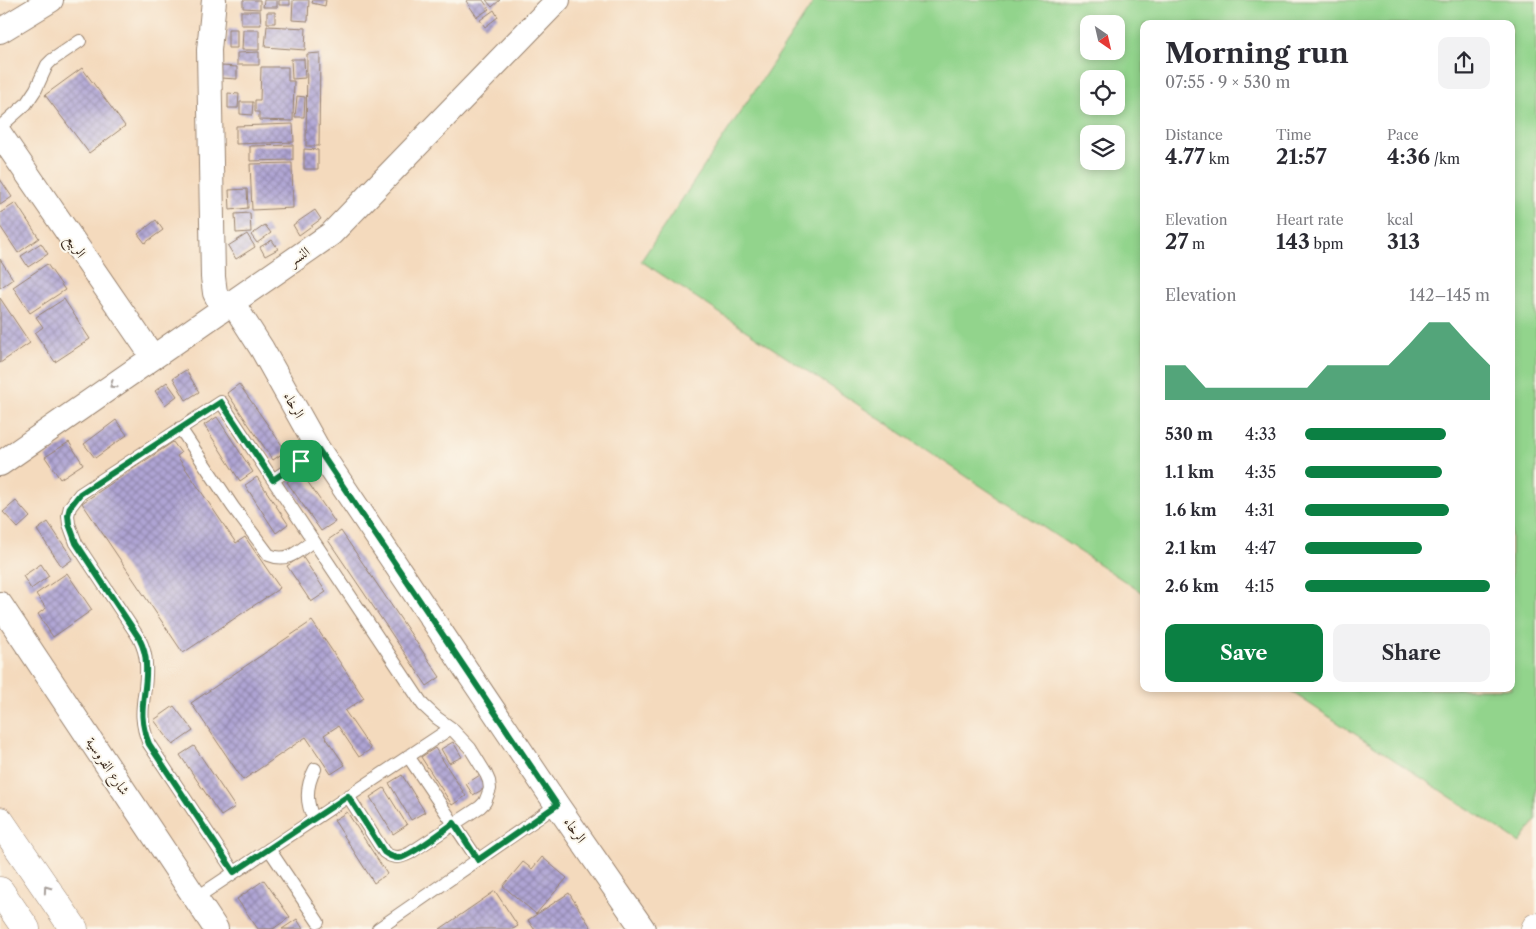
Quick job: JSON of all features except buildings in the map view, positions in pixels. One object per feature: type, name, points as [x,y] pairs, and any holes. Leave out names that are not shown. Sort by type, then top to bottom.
[{"type":"main road","points":[[0,821],[74,929]]},
{"type":"main road","points":[[0,891],[26,929]]},
{"type":"street","points":[[0,31],[51,0]]},
{"type":"street","name":"الرخاء","points":[[214,0],[209,50],[214,277],[216,293],[262,349],[318,449],[557,805],[643,929]]},
{"type":"street","name":"النسر","points":[[0,464],[331,234],[558,0]]},
{"type":"street","name":"الربيع","points":[[0,134],[153,357]]},
{"type":"street","name":"شارع الفروسية","points":[[0,604],[216,929]]},
{"type":"lane","points":[[0,127],[26,104],[52,60],[80,41]]},
{"type":"lane","points":[[234,872],[149,744],[144,732],[142,718],[146,665],[144,651],[139,638],[76,543],[69,524],[68,515],[70,507],[80,494],[221,402],[423,705],[451,728],[470,748],[489,781],[490,789],[485,802],[480,807],[410,853],[399,858],[384,852],[348,796]]},
{"type":"lane","points":[[180,428],[233,507],[269,554],[277,558],[290,557],[313,541]]},
{"type":"lane","points":[[273,480],[318,449]]},
{"type":"lane","points":[[196,898],[451,728]]},
{"type":"lane","points":[[408,756],[478,860]]},
{"type":"lane","points":[[314,819],[308,804],[307,795],[315,769]]},
{"type":"lane","points":[[378,929],[557,805]]},
{"type":"lane","points":[[269,849],[318,922]]},
{"type":"green space","points":[[815,0],[1536,0],[1536,820],[1520,843],[1292,692],[1515,692],[1515,20],[1140,20],[1140,591],[641,261]]},
{"type":"route","points":[[221,402],[273,480],[301,461],[318,449],[557,805],[478,860],[454,823],[405,856],[399,858],[388,855],[384,852],[348,796],[234,872],[155,756],[149,744],[144,732],[142,718],[146,665],[144,651],[139,638],[76,543],[69,524],[68,515],[70,507],[80,494],[221,402]]}]
